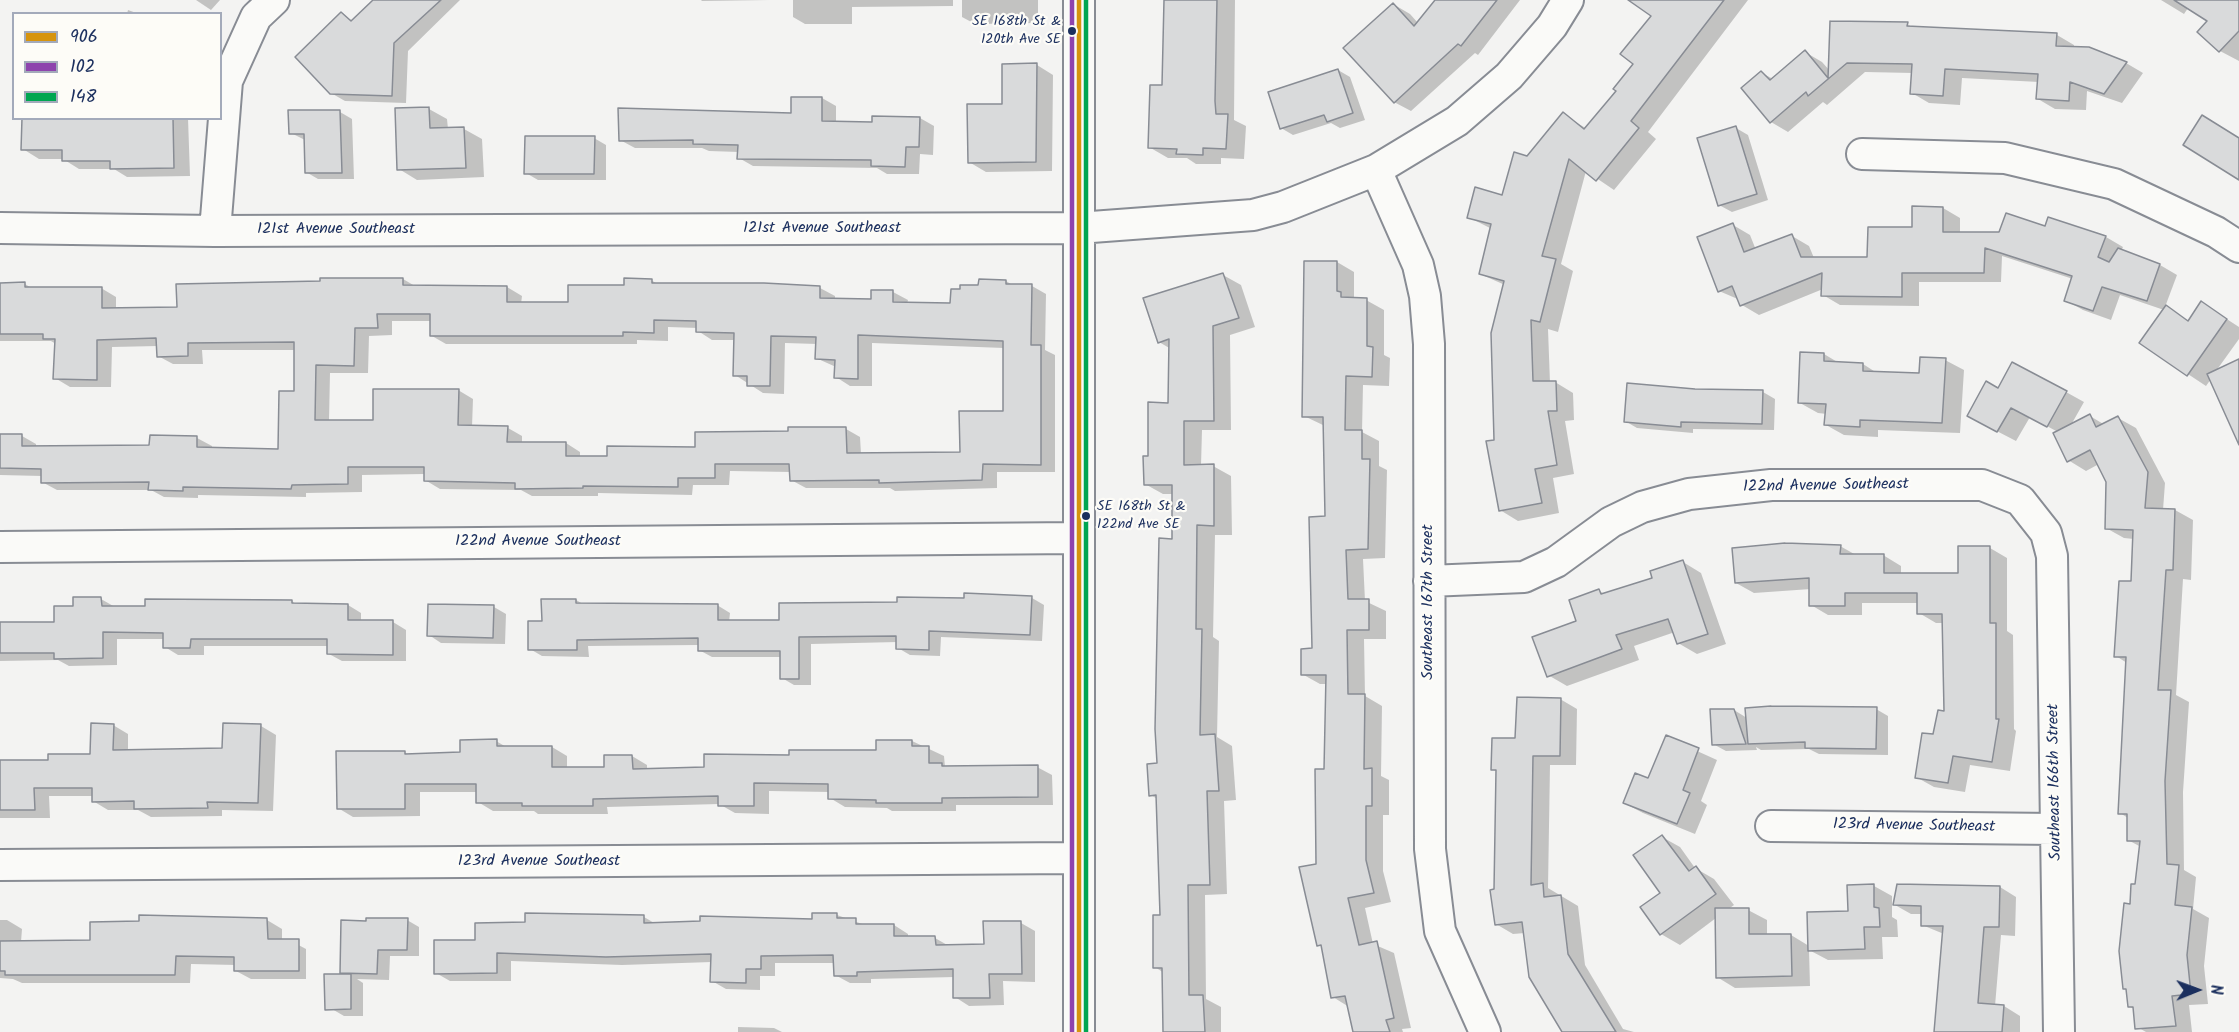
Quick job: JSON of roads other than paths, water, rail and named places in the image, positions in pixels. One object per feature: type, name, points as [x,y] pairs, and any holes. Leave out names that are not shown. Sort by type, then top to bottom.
[{"type":"street","points":[[215,231],[227,81],[256,17],[274,0]]},
{"type":"street","points":[[1079,0],[1077,538],[1079,1032]]},
{"type":"street","name":"121st Avenue Southeast","points":[[0,228],[215,231],[1078,228],[1253,215],[1283,207],[1376,170],[1457,121],[1509,76],[1552,26],[1568,0]]},
{"type":"street","points":[[1862,154],[2005,158],[2114,184],[2216,232],[2239,247]]},
{"type":"street","name":"Southeast 167th Street","points":[[1376,170],[1418,265],[1425,296],[1429,344],[1430,849],[1440,931],[1485,1032]]},
{"type":"street","name":"122nd Avenue Southeast","points":[[1429,581],[1524,577],[1556,562],[1611,522],[1642,507],[1689,494],[1771,485],[1982,485],[2020,500],[2046,532]]},
{"type":"street","name":"Southeast 166th Street","points":[[2046,532],[2052,556],[2054,592],[2059,1032]]},
{"type":"street","name":"122nd Avenue Southeast","points":[[0,546],[1077,538]]},
{"type":"street","name":"123rd Avenue Southeast","points":[[1771,826],[2056,829]]},
{"type":"street","name":"123rd Avenue Southeast","points":[[0,865],[1078,858]]},
{"type":"place","name":"SE 168th St & 120th Ave SE","points":[[1072,31]]},
{"type":"place","name":"SE 168th St & 122nd Ave SE","points":[[1086,516]]}]
